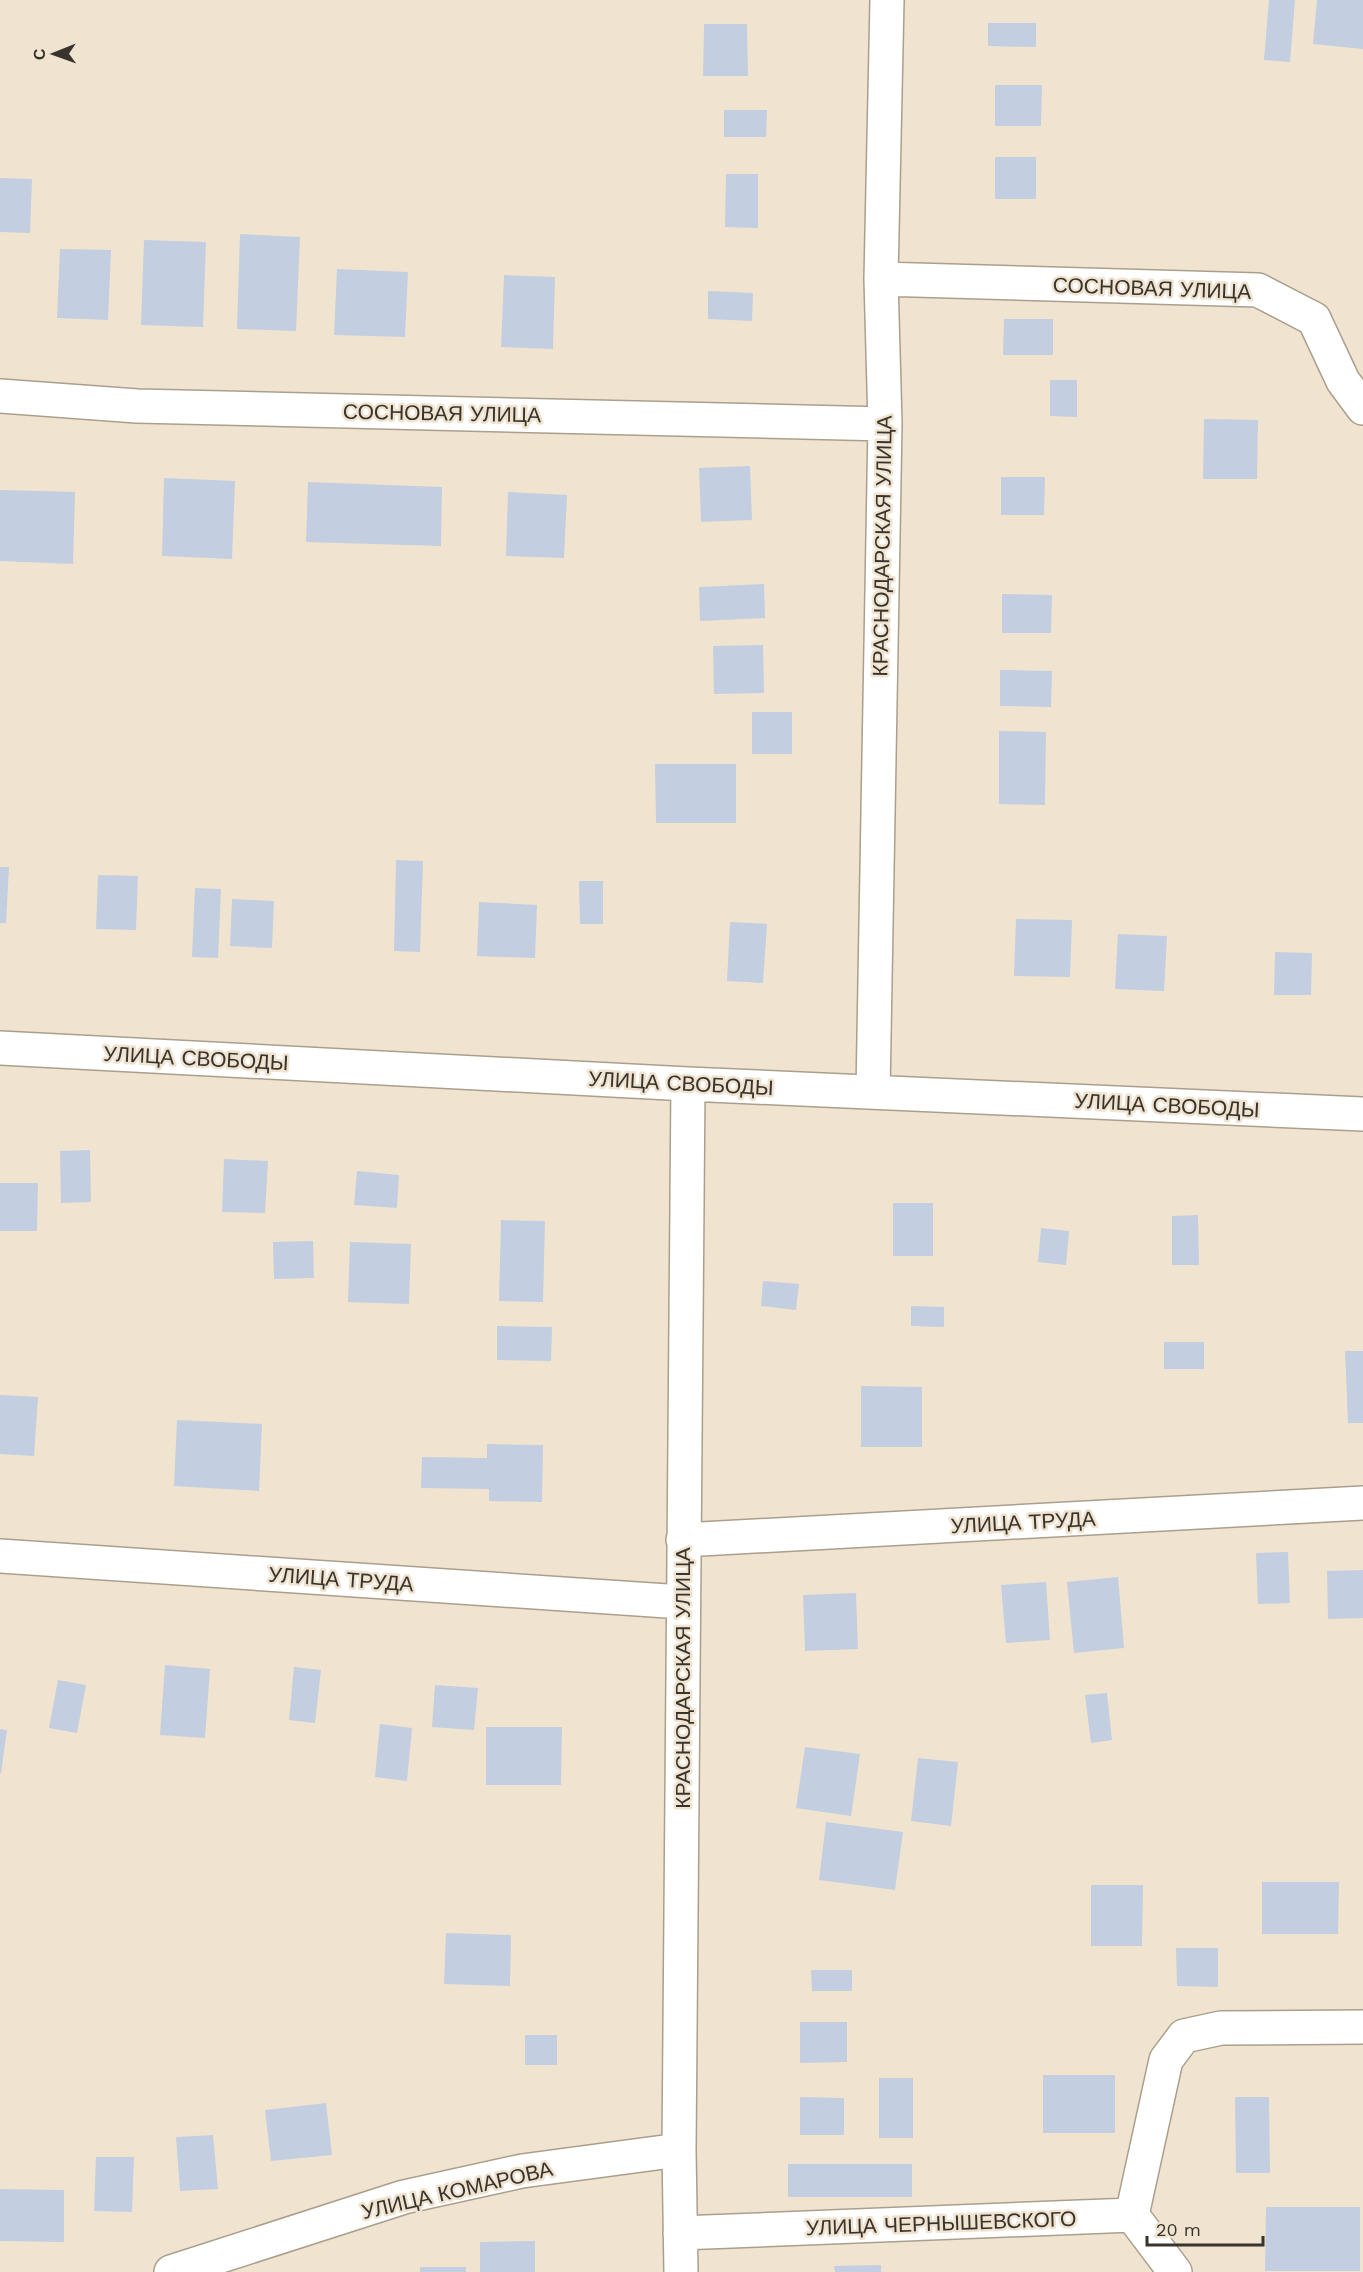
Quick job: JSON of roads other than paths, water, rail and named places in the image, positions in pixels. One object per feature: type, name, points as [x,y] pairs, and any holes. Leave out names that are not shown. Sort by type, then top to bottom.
[{"type":"street","name":"КРАСНОДАРСКАЯ УЛИЦА","points":[[873,1092],[885,424],[881,279],[887,0]]},
{"type":"street","name":"СОСНОВАЯ УЛИЦА","points":[[881,279],[1258,290],[1314,319],[1343,381],[1363,408]]},
{"type":"street","name":"СОСНОВАЯ УЛИЦА","points":[[0,396],[137,406],[885,424]]},
{"type":"street","name":"УЛИЦА СВОБОДЫ","points":[[0,1048],[688,1084],[1363,1114]]},
{"type":"street","name":"КРАСНОДАРСКАЯ УЛИЦА","points":[[681,2272],[679,2150],[682,1602],[688,1084]]},
{"type":"street","name":"УЛИЦА ТРУДА","points":[[683,1540],[1363,1503]]},
{"type":"street","name":"УЛИЦА ТРУДА","points":[[0,1556],[682,1602]]},
{"type":"street","points":[[1174,2272],[1132,2215],[1166,2060],[1184,2036],[1221,2028],[1363,2027]]},
{"type":"street","name":"УЛИЦА КОМАРОВА","points":[[171,2272],[404,2197],[522,2171],[679,2150]]},
{"type":"street","name":"УЛИЦА ЧЕРНЫШЕВСКОГО","points":[[680,2233],[1132,2215]]}]
